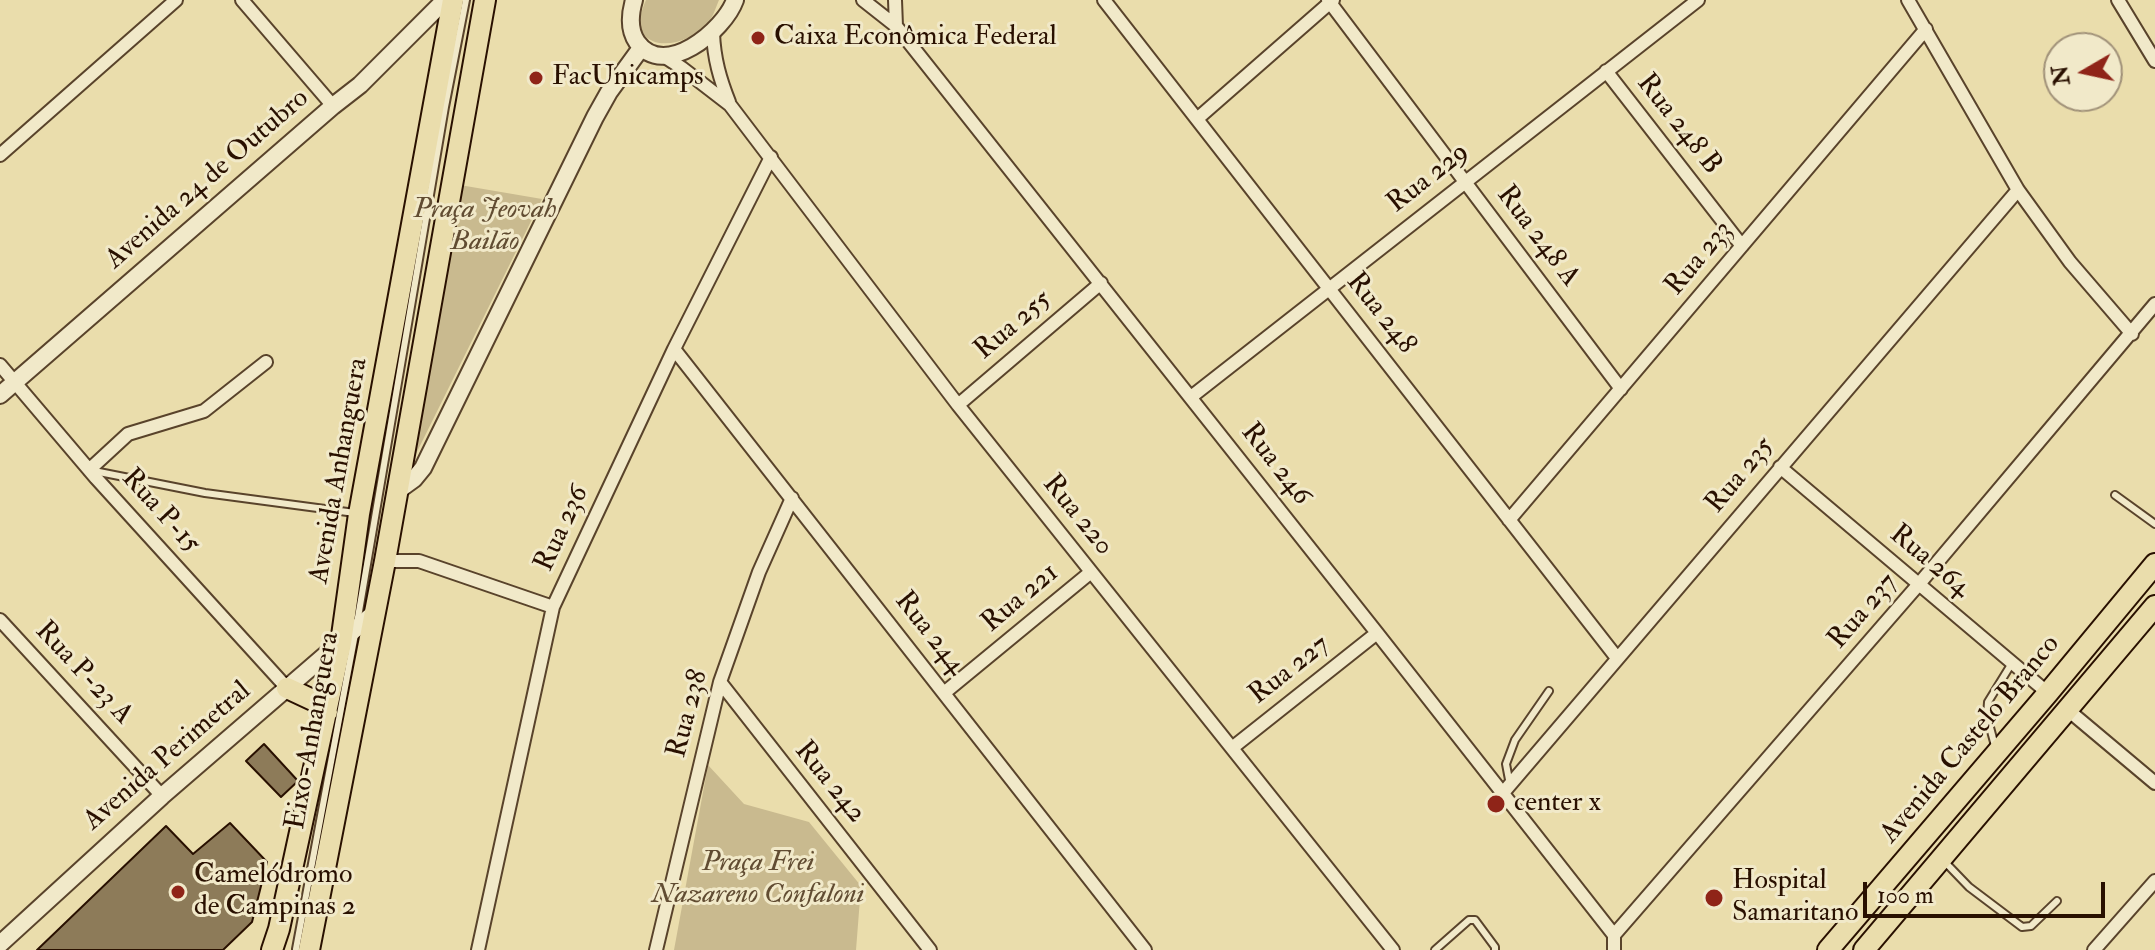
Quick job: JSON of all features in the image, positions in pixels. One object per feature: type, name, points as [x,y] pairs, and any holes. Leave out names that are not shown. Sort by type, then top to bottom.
[{"type":"main road","name":"Avenida Anhanguera","points":[[272,950],[327,712],[348,637],[359,514],[453,0]]},
{"type":"main road","points":[[309,950],[385,561],[485,0]]},
{"type":"main road","name":"Avenida Castelo Branco","points":[[1828,950],[2155,564]]},
{"type":"main road","name":"Avenida Castelo Branco","points":[[1864,950],[2155,606]]},
{"type":"main road","points":[[287,688],[317,702],[327,712]]},
{"type":"street","points":[[0,155],[176,0]]},
{"type":"street","points":[[242,0],[333,106]]},
{"type":"street","name":"Avenida 24 de Outubro","points":[[0,395],[360,85],[445,0]]},
{"type":"street","points":[[634,0],[630,23],[634,37],[641,48],[662,55],[691,48],[713,33],[735,0]]},
{"type":"street","name":"Rua 246","points":[[863,0],[896,26],[1377,633],[1506,789],[1614,935]]},
{"type":"street","points":[[895,0],[896,26]]},
{"type":"street","name":"Rua 248","points":[[1104,0],[1617,658]]},
{"type":"street","points":[[1908,0],[2018,190],[2070,262],[2132,334]]},
{"type":"street","points":[[2118,0],[2155,61]]},
{"type":"street","points":[[1197,119],[1330,1]]},
{"type":"street","name":"Rua 248 A","points":[[1330,1],[1621,389]]},
{"type":"street","name":"Rua 229","points":[[1191,397],[1692,1]]},
{"type":"street","name":"Rua 233","points":[[1509,520],[1926,29]]},
{"type":"street","name":"Rua 220","points":[[713,33],[713,56],[730,105]]},
{"type":"street","points":[[396,492],[423,468],[595,117],[641,48]]},
{"type":"street","name":"Rua 220","points":[[662,55],[730,105],[958,405],[1393,950]]},
{"type":"street","name":"Rua 248 B","points":[[1606,71],[1742,246]]},
{"type":"street","name":"Rua 236","points":[[478,950],[553,607],[674,349],[771,157]]},
{"type":"street","name":"Rua 235","points":[[1506,789],[2018,190]]},
{"type":"street","name":"Rua 255","points":[[958,405],[1101,283]]},
{"type":"street","name":"Rua 237","points":[[1614,935],[1919,584],[2155,304]]},
{"type":"street","name":"Rua 244","points":[[674,349],[1145,950]]},
{"type":"street","points":[[89,470],[128,434],[204,411],[266,362]]},
{"type":"street","name":"Rua P-15","points":[[0,365],[89,470],[287,688]]},
{"type":"street","name":"Rua 264","points":[[1780,467],[2048,693]]},
{"type":"street","name":"Rua 238","points":[[656,950],[720,682],[759,572],[792,498]]},
{"type":"street","points":[[385,561],[419,561],[553,607]]},
{"type":"street","name":"Rua 221","points":[[944,693],[1091,572]]},
{"type":"street","name":"Avenida Perimetral","points":[[0,944],[162,796],[374,613]]},
{"type":"street","name":"Rua P-23 A","points":[[0,620],[162,796]]},
{"type":"street","name":"Rua 227","points":[[1232,748],[1377,633]]},
{"type":"street","name":"Rua 242","points":[[720,682],[930,950]]},
{"type":"street","points":[[2068,710],[2155,783]]},
{"type":"street","points":[[2094,950],[2155,881]]},
{"type":"street","points":[[1614,935],[1614,950]]},
{"type":"lane","name":"Eixo-Anhanguera","points":[[296,949],[348,637],[466,0]]},
{"type":"lane","points":[[89,470],[205,493],[359,514]]},
{"type":"lane","points":[[2115,495],[2155,524]]},
{"type":"lane","points":[[1997,753],[1987,716],[1988,702],[2012,663]]},
{"type":"lane","points":[[1506,789],[1506,764],[1515,740],[1549,691]]},
{"type":"lane","points":[[1942,859],[1969,887],[2022,927],[2031,926],[2057,901]]},
{"type":"lane","points":[[1435,950],[1469,920],[1475,920],[1495,950]]},
{"type":"green space","points":[[646,0],[719,0],[708,23],[697,33],[684,40],[658,43],[648,38],[642,30],[641,17]]},
{"type":"green space","name":"Praça Jeovah Bailão","points":[[454,184],[542,199],[411,464]]},
{"type":"green space","name":"Praça Frei Nazareno Confaloni","points":[[708,765],[744,804],[809,822],[861,886],[856,950],[674,950]]},
{"type":"building","points":[[264,744],[298,781],[281,797],[246,761]]},
{"type":"building","name":"Camelódromo de Campinas 2","points":[[230,823],[267,862],[252,922],[223,950],[37,950],[166,826],[193,854]]},
{"type":"place","name":"Caixa Econômica Federal","points":[[758,38]]},
{"type":"place","name":"FacUnicamps","points":[[536,78]]},
{"type":"place","name":"center x","points":[[1496,804]]},
{"type":"place","name":"Camelódromo de Campinas 2","points":[[178,892]]},
{"type":"place","name":"Hospital Samaritano","points":[[1714,898]]}]
